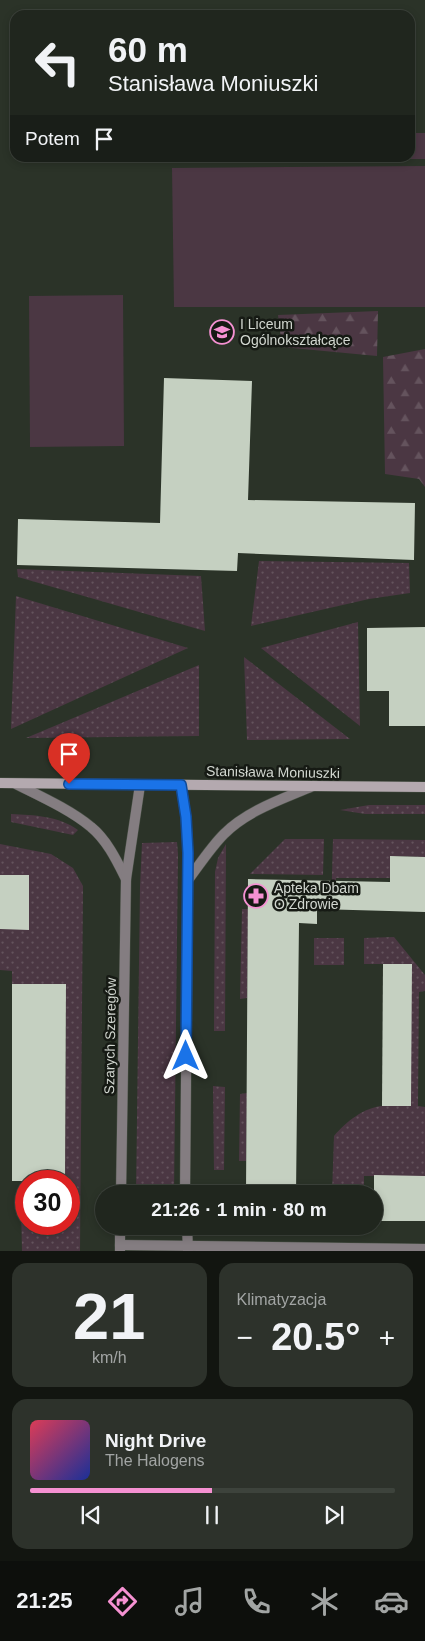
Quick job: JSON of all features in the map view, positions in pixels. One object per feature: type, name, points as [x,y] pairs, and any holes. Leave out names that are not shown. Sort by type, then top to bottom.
[{"type":"street","name":"Stanisława Moniuszki","points":[[0,783],[425,787]]},
{"type":"street","name":"Szarych Szeregów","points":[[16,784],[92,827],[115,858],[126,879]]},
{"type":"street","name":"Szarych Szeregów","points":[[121,1185],[126,879],[140,785]]},
{"type":"street","points":[[181,785],[186,817],[188,880],[186,1185]]},
{"type":"street","points":[[188,880],[232,826],[268,805],[314,786]]},
{"type":"street","points":[[120,1235],[120,1248],[425,1249]]},
{"type":"street","points":[[187,1235],[188,1248]]},
{"type":"green space","points":[[415,133],[425,133],[425,159],[415,159]]},
{"type":"green space","points":[[425,166],[425,307],[174,307],[172,168]]},
{"type":"green space","points":[[123,295],[124,446],[30,447],[29,296]]},
{"type":"green space","points":[[378,311],[377,356],[282,347],[278,315]]},
{"type":"green space","points":[[425,349],[425,487],[419,479],[385,474],[383,357]]},
{"type":"green space","points":[[259,561],[409,563],[410,593],[369,599],[251,626]]},
{"type":"green space","points":[[17,569],[201,576],[205,631],[18,577]]},
{"type":"green space","points":[[16,596],[188,648],[11,729]]},
{"type":"green space","points":[[358,622],[360,726],[261,648]]},
{"type":"green space","points":[[244,657],[350,739],[247,740]]},
{"type":"green space","points":[[199,665],[199,736],[26,738]]},
{"type":"green space","points":[[369,805],[425,805],[425,814],[365,814],[340,810]]},
{"type":"green space","points":[[11,814],[55,819],[78,830],[73,835],[11,822]]},
{"type":"green space","points":[[285,839],[324,839],[323,875],[250,874]]},
{"type":"green space","points":[[333,839],[425,840],[425,857],[390,856],[390,878],[336,878],[335,911],[331,911]]},
{"type":"green space","points":[[177,842],[174,1185],[136,1185],[142,843]]},
{"type":"green space","points":[[0,844],[51,854],[73,868],[83,886],[80,1251],[22,1251],[22,1235],[80,1235],[80,1170],[65,1170],[66,984],[12,984],[12,971],[0,970]]},
{"type":"green space","points":[[226,844],[225,1031],[214,1031],[215,872],[218,858]]},
{"type":"green space","points":[[242,909],[248,909],[247,998],[240,999]]},
{"type":"green space","points":[[394,937],[425,975],[425,991],[419,992],[418,1106],[425,1107],[425,1176],[364,1176],[364,1185],[332,1185],[334,1136],[350,1121],[369,1109],[386,1106],[411,1106],[411,964],[364,964],[364,938]]},
{"type":"green space","points":[[314,938],[344,938],[344,965],[314,965]]},
{"type":"green space","points":[[213,1086],[225,1087],[224,1170],[214,1170]]},
{"type":"green space","points":[[247,1093],[246,1161],[239,1161],[240,1094]]},
{"type":"building","points":[[164,378],[252,381],[248,500],[415,503],[414,560],[238,553],[237,571],[17,565],[18,519],[160,523]]},
{"type":"building","points":[[425,627],[425,726],[389,726],[389,691],[367,691],[367,628]]},
{"type":"building","points":[[390,856],[425,857],[425,912],[317,909],[317,924],[299,923],[296,1185],[246,1185],[248,879],[390,882]]},
{"type":"building","points":[[0,875],[29,875],[29,930],[0,929]]},
{"type":"building","points":[[383,964],[412,964],[411,1106],[382,1106]]},
{"type":"building","points":[[12,984],[66,984],[65,1170],[15,1170],[15,1181],[12,1181]]},
{"type":"building","points":[[374,1175],[425,1176],[425,1221],[383,1221],[383,1185],[374,1185]]},
{"type":"place","name":"I Liceum Ogólnokształcące","points":[[222,332]]},
{"type":"place","name":"Apteka Dbam O Zdrowie","points":[[256,896]]},
{"type":"route","points":[[69,784],[181,785],[186,817],[188,853],[186,1056]]}]
